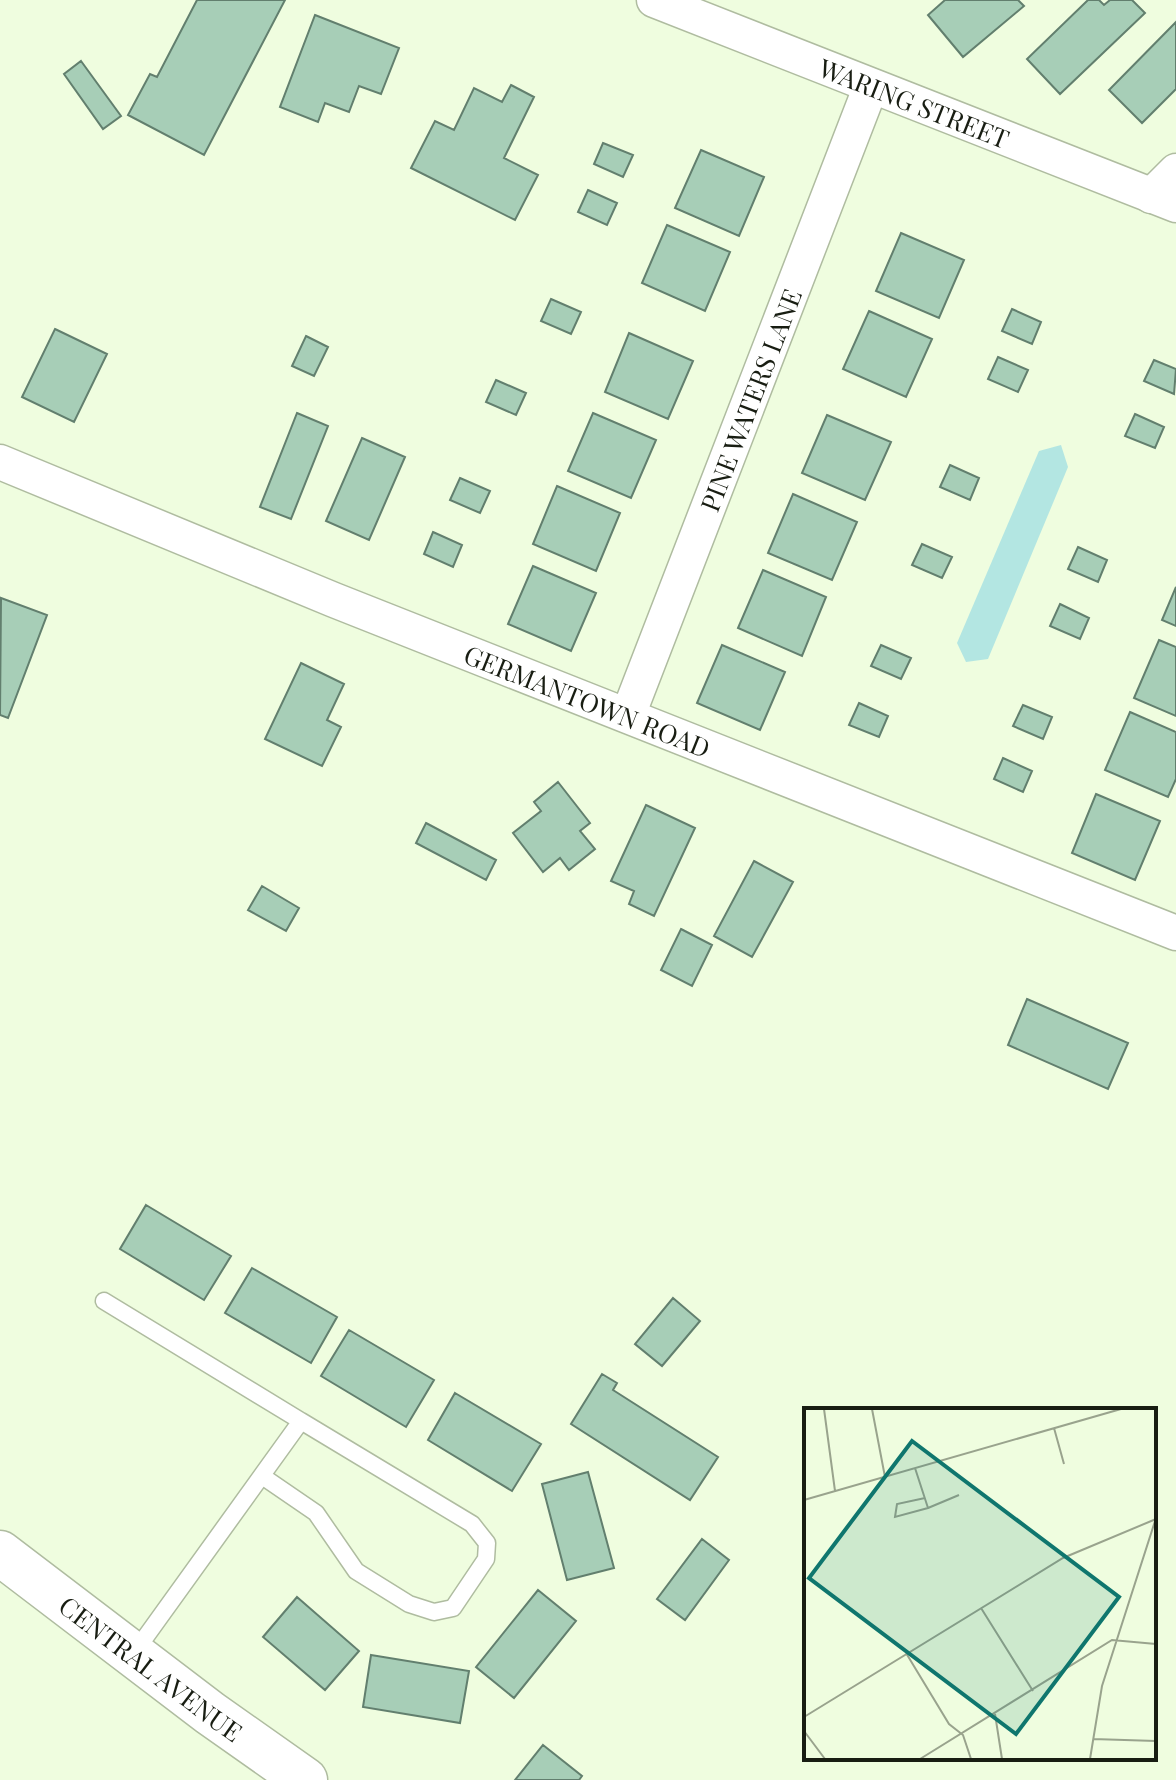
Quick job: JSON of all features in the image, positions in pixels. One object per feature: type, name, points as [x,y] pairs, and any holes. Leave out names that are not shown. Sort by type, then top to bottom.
[{"type":"street","name":"WARING STREET","points":[[654,0],[1164,201]]},
{"type":"street","name":"PINE WATERS LANE","points":[[628,715],[871,86]]},
{"type":"street","points":[[1164,201],[1176,171]]},
{"type":"street","name":"GERMANTOWN ROAD","points":[[0,462],[231,559],[1176,933]]},
{"type":"street","name":"CENTRAL AVENUE","points":[[0,1553],[305,1780]]},
{"type":"lane","points":[[104,1301],[472,1524],[487,1543],[486,1559],[453,1608],[434,1612],[409,1604],[356,1571],[316,1513],[262,1476]]},
{"type":"lane","points":[[134,1654],[301,1421]]},
{"type":"water","points":[[1061,445],[1068,467],[988,659],[966,662],[957,643],[1039,451]]},
{"type":"building","points":[[197,0],[285,0],[204,155],[128,115],[150,74],[157,77]]},
{"type":"building","points":[[945,0],[1018,0],[1024,6],[963,57],[928,15]]},
{"type":"building","points":[[1088,0],[1099,0],[1104,5],[1110,0],[1132,0],[1145,13],[1060,94],[1027,59]]},
{"type":"building","points":[[315,15],[399,48],[381,94],[359,86],[349,112],[325,103],[318,122],[280,107]]},
{"type":"building","points":[[1176,22],[1176,89],[1142,123],[1109,90]]},
{"type":"building","points":[[81,61],[121,116],[103,129],[64,74]]},
{"type":"building","points":[[511,85],[534,97],[504,158],[538,175],[515,220],[411,168],[435,121],[454,130],[474,88],[502,102]]},
{"type":"building","points":[[603,143],[633,155],[623,177],[594,164]]},
{"type":"building","points":[[701,150],[764,177],[739,236],[675,208]]},
{"type":"building","points":[[588,190],[617,203],[607,225],[578,212]]},
{"type":"building","points":[[667,225],[730,252],[705,311],[642,283]]},
{"type":"building","points":[[901,233],[964,260],[939,318],[876,291]]},
{"type":"building","points":[[551,299],[581,312],[571,334],[541,321]]},
{"type":"building","points":[[1012,309],[1041,322],[1032,344],[1002,331]]},
{"type":"building","points":[[869,311],[932,339],[906,397],[843,369]]},
{"type":"building","points":[[55,329],[107,354],[74,422],[22,397]]},
{"type":"building","points":[[629,333],[693,361],[668,419],[605,392]]},
{"type":"building","points":[[306,336],[328,347],[314,376],[292,366]]},
{"type":"building","points":[[998,357],[1028,370],[1018,392],[988,379]]},
{"type":"building","points":[[1154,360],[1176,369],[1174,394],[1144,381]]},
{"type":"building","points":[[496,380],[526,393],[516,415],[486,402]]},
{"type":"building","points":[[297,413],[328,426],[291,519],[260,507]]},
{"type":"building","points":[[593,413],[656,440],[631,498],[568,471]]},
{"type":"building","points":[[1135,414],[1164,427],[1155,448],[1125,436]]},
{"type":"building","points":[[827,415],[891,442],[865,500],[802,473]]},
{"type":"building","points":[[362,438],[405,457],[369,540],[326,521]]},
{"type":"building","points":[[950,465],[979,478],[970,500],[940,487]]},
{"type":"building","points":[[460,478],[490,491],[480,513],[450,500]]},
{"type":"building","points":[[557,486],[620,513],[596,571],[533,544]]},
{"type":"building","points":[[793,494],[857,522],[832,580],[768,553]]},
{"type":"building","points":[[433,532],[462,545],[453,567],[424,554]]},
{"type":"building","points":[[922,544],[952,557],[942,578],[912,565]]},
{"type":"building","points":[[1078,547],[1107,560],[1098,582],[1068,569]]},
{"type":"building","points":[[533,566],[596,593],[571,651],[508,624]]},
{"type":"building","points":[[763,570],[826,597],[802,656],[738,628]]},
{"type":"building","points":[[1176,587],[1176,626],[1162,620]]},
{"type":"building","points":[[1,598],[47,615],[8,718],[0,715]]},
{"type":"building","points":[[1060,604],[1089,618],[1080,639],[1050,626]]},
{"type":"building","points":[[1159,640],[1176,647],[1176,716],[1134,698]]},
{"type":"building","points":[[722,645],[785,672],[760,730],[697,703]]},
{"type":"building","points":[[881,645],[911,658],[901,679],[871,666]]},
{"type":"building","points":[[301,663],[344,684],[327,720],[341,727],[322,766],[265,739]]},
{"type":"building","points":[[859,703],[888,716],[879,737],[849,725]]},
{"type":"building","points":[[1023,705],[1052,717],[1043,739],[1013,726]]},
{"type":"building","points":[[1130,712],[1176,732],[1176,779],[1168,797],[1105,770]]},
{"type":"building","points":[[1003,758],[1032,771],[1023,792],[994,779]]},
{"type":"building","points":[[558,782],[590,823],[580,831],[595,849],[569,870],[560,858],[543,872],[513,833],[541,811],[534,802]]},
{"type":"building","points":[[1096,794],[1160,821],[1135,880],[1072,853]]},
{"type":"building","points":[[646,805],[695,828],[654,916],[629,904],[634,891],[611,881]]},
{"type":"building","points":[[426,823],[496,860],[486,880],[416,843]]},
{"type":"building","points":[[754,861],[793,882],[752,957],[714,936]]},
{"type":"building","points":[[262,886],[299,908],[286,931],[248,910]]},
{"type":"building","points":[[681,929],[712,945],[692,986],[661,970]]},
{"type":"building","points":[[1027,999],[1128,1043],[1108,1089],[1008,1045]]},
{"type":"building","points":[[146,1205],[231,1256],[204,1300],[120,1249]]},
{"type":"building","points":[[252,1268],[337,1317],[311,1363],[225,1313]]},
{"type":"building","points":[[673,1298],[700,1321],[662,1366],[635,1344]]},
{"type":"building","points":[[349,1330],[434,1380],[406,1427],[321,1376]]},
{"type":"building","points":[[602,1374],[617,1383],[613,1390],[718,1457],[690,1500],[571,1424]]},
{"type":"building","points":[[455,1393],[541,1444],[512,1491],[428,1440]]},
{"type":"building","points":[[588,1472],[614,1568],[567,1580],[542,1484]]},
{"type":"building","points":[[702,1539],[729,1560],[685,1620],[657,1599]]},
{"type":"building","points":[[538,1590],[576,1621],[514,1698],[476,1667]]},
{"type":"building","points":[[297,1597],[359,1651],[325,1690],[263,1637]]},
{"type":"building","points":[[371,1655],[469,1671],[460,1723],[363,1707]]},
{"type":"building","points":[[543,1745],[582,1776],[579,1780],[515,1780]]}]
